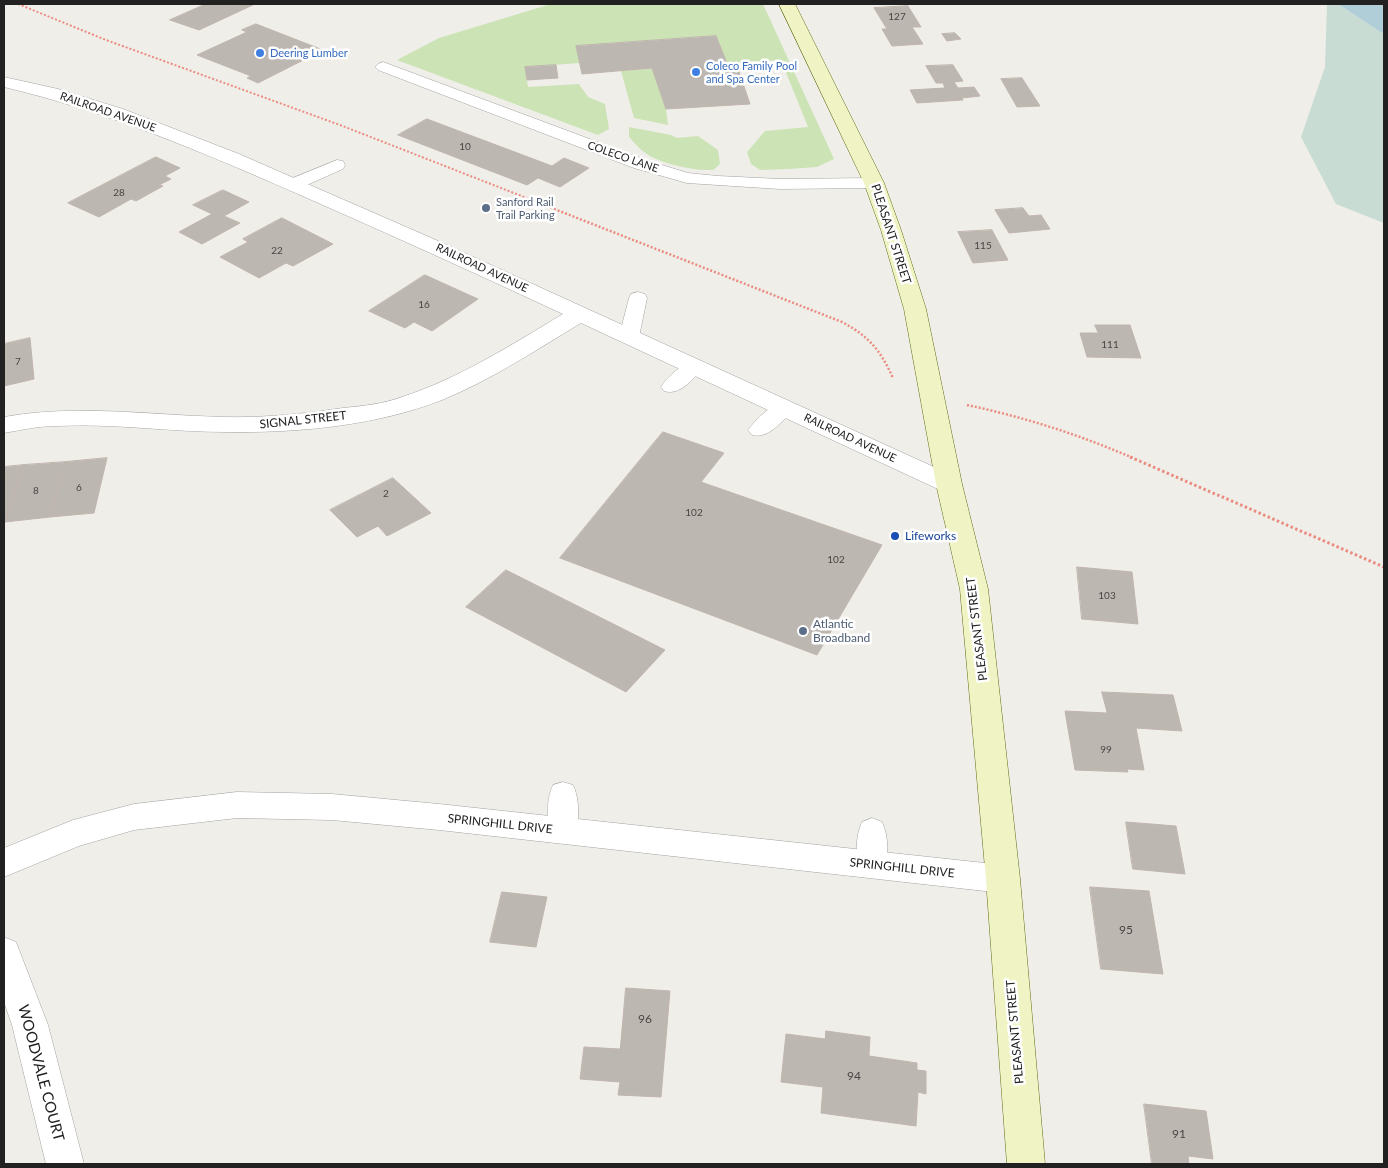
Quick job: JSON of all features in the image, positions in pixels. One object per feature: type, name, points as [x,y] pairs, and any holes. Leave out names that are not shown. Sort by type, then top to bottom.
[{"type":"main road","name":"PLEASANT STREET","points":[[787,4],[874,183],[891,230],[915,309],[949,484],[974,589],[1003,879],[1026,1164]]},
{"type":"street","name":"RAILROAD AVENUE","points":[[4,82],[52,93],[117,113],[294,184],[438,248],[949,484]]},
{"type":"street","name":"SIGNAL STREET","points":[[4,425],[68,416],[252,425],[314,421],[371,412],[412,403],[446,389],[479,373],[580,314]]},
{"type":"street","name":"SPRINGHILL DRIVE","points":[[4,863],[73,834],[134,817],[237,805],[332,807],[1003,879]]},
{"type":"street","name":"WOODVALE COURT","points":[[4,954],[30,1025],[66,1164]]},
{"type":"lane","name":"COLECO LANE","points":[[384,67],[640,164],[688,178],[738,176],[874,183]]},
{"type":"lane","points":[[294,184],[337,164]]},
{"type":"lane","points":[[629,337],[638,298]]},
{"type":"lane","points":[[671,387],[694,366]]},
{"type":"lane","points":[[759,430],[784,408]]},
{"type":"lane","points":[[563,793],[563,831]]},
{"type":"lane","points":[[872,830],[872,865]]},
{"type":"path","points":[[18,4],[106,40],[340,125],[842,322]]},
{"type":"path","points":[[1098,443],[1384,567]]},
{"type":"green space","points":[[551,4],[763,4],[834,159],[817,167],[789,169],[760,170],[751,164],[747,152],[765,131],[808,127],[781,60],[727,63],[716,36],[576,46],[580,63],[525,67],[528,87],[579,84],[588,97],[605,104],[609,129],[598,135],[397,60],[439,38]]},
{"type":"green space","points":[[1327,4],[1338,4],[1382,33],[1384,31],[1384,223],[1336,204],[1301,137],[1325,67]]},
{"type":"green space","points":[[652,68],[666,109],[668,125],[634,118],[621,71]]},
{"type":"green space","points":[[629,127],[671,135],[677,138],[698,136],[718,150],[720,164],[713,170],[706,170],[679,166],[653,158],[629,137]]},
{"type":"water","points":[[1338,4],[1384,4],[1384,31],[1382,33]]},
{"type":"building","points":[[206,4],[255,4],[199,30],[170,20]]},
{"type":"building","points":[[908,6],[921,27],[912,27],[923,44],[892,46],[882,29],[887,29],[874,8]]},
{"type":"building","name":"Deering Lumber","points":[[256,24],[323,50],[258,83],[247,78],[251,76],[197,55],[247,32],[242,30]]},
{"type":"building","points":[[955,33],[961,39],[947,41],[942,34]]},
{"type":"building","name":"Coleco Family Pool and Spa Center","points":[[716,36],[727,63],[736,63],[750,104],[666,109],[652,68],[582,74],[576,46]]},
{"type":"building","points":[[556,65],[558,78],[527,80],[525,67]]},
{"type":"building","points":[[953,65],[963,81],[954,82],[958,88],[974,87],[980,96],[962,98],[963,100],[917,103],[910,90],[945,88],[943,83],[936,83],[926,66]]},
{"type":"building","points":[[1022,78],[1040,106],[1017,107],[1001,79]]},
{"type":"building","points":[[427,119],[552,166],[564,158],[589,168],[560,187],[538,178],[527,185],[398,135]]},
{"type":"building","points":[[156,157],[180,168],[165,176],[171,179],[159,185],[163,186],[136,201],[131,199],[99,217],[68,203]]},
{"type":"building","points":[[223,190],[249,202],[224,216],[240,223],[202,244],[179,232],[212,214],[193,205]]},
{"type":"building","points":[[1023,208],[1029,216],[1041,215],[1050,229],[1009,233],[995,210]]},
{"type":"building","points":[[282,218],[333,244],[293,266],[286,263],[259,278],[220,257],[248,242],[243,239]]},
{"type":"building","points":[[992,230],[1008,260],[973,263],[958,232]]},
{"type":"building","points":[[425,275],[478,299],[432,331],[414,322],[405,328],[369,311]]},
{"type":"building","points":[[1095,325],[1130,325],[1141,358],[1087,357],[1080,333],[1098,333]]},
{"type":"building","points":[[30,338],[34,379],[4,386],[4,344]]},
{"type":"building","points":[[663,432],[724,453],[701,482],[882,545],[817,655],[560,558]]},
{"type":"building","points":[[107,458],[94,513],[50,517],[65,462]]},
{"type":"building","points":[[65,462],[50,517],[5,522],[23,465]]},
{"type":"building","points":[[23,465],[5,522],[4,522],[4,467]]},
{"type":"building","points":[[393,478],[431,513],[387,536],[378,526],[357,537],[330,510]]},
{"type":"building","points":[[1077,567],[1132,572],[1138,624],[1082,619]]},
{"type":"building","points":[[506,570],[665,650],[626,692],[466,607]]},
{"type":"building","points":[[1102,692],[1173,695],[1182,731],[1136,728],[1144,770],[1127,769],[1128,772],[1075,770],[1065,711],[1107,713]]},
{"type":"building","points":[[1126,822],[1176,826],[1185,874],[1133,869]]},
{"type":"building","points":[[1090,887],[1149,891],[1163,974],[1101,969]]},
{"type":"building","points":[[502,892],[547,897],[536,947],[490,942]]},
{"type":"building","points":[[626,988],[670,991],[661,1097],[618,1095],[620,1082],[580,1079],[584,1047],[620,1049]]},
{"type":"building","points":[[826,1031],[870,1037],[869,1056],[917,1063],[917,1070],[926,1071],[926,1094],[918,1092],[916,1126],[821,1113],[823,1087],[781,1082],[786,1034],[825,1039]]},
{"type":"building","points":[[1144,1104],[1206,1111],[1213,1159],[1188,1156],[1189,1164],[1152,1164]]},
{"type":"place","name":"Deering Lumber","points":[[260,53]]},
{"type":"place","name":"Coleco Family Pool and Spa Center","points":[[696,72]]},
{"type":"place","name":"Sanford Rail Trail Parking","points":[[486,208]]},
{"type":"place","name":"Lifeworks","points":[[895,536]]},
{"type":"place","name":"Atlantic Broadband","points":[[803,631]]}]
